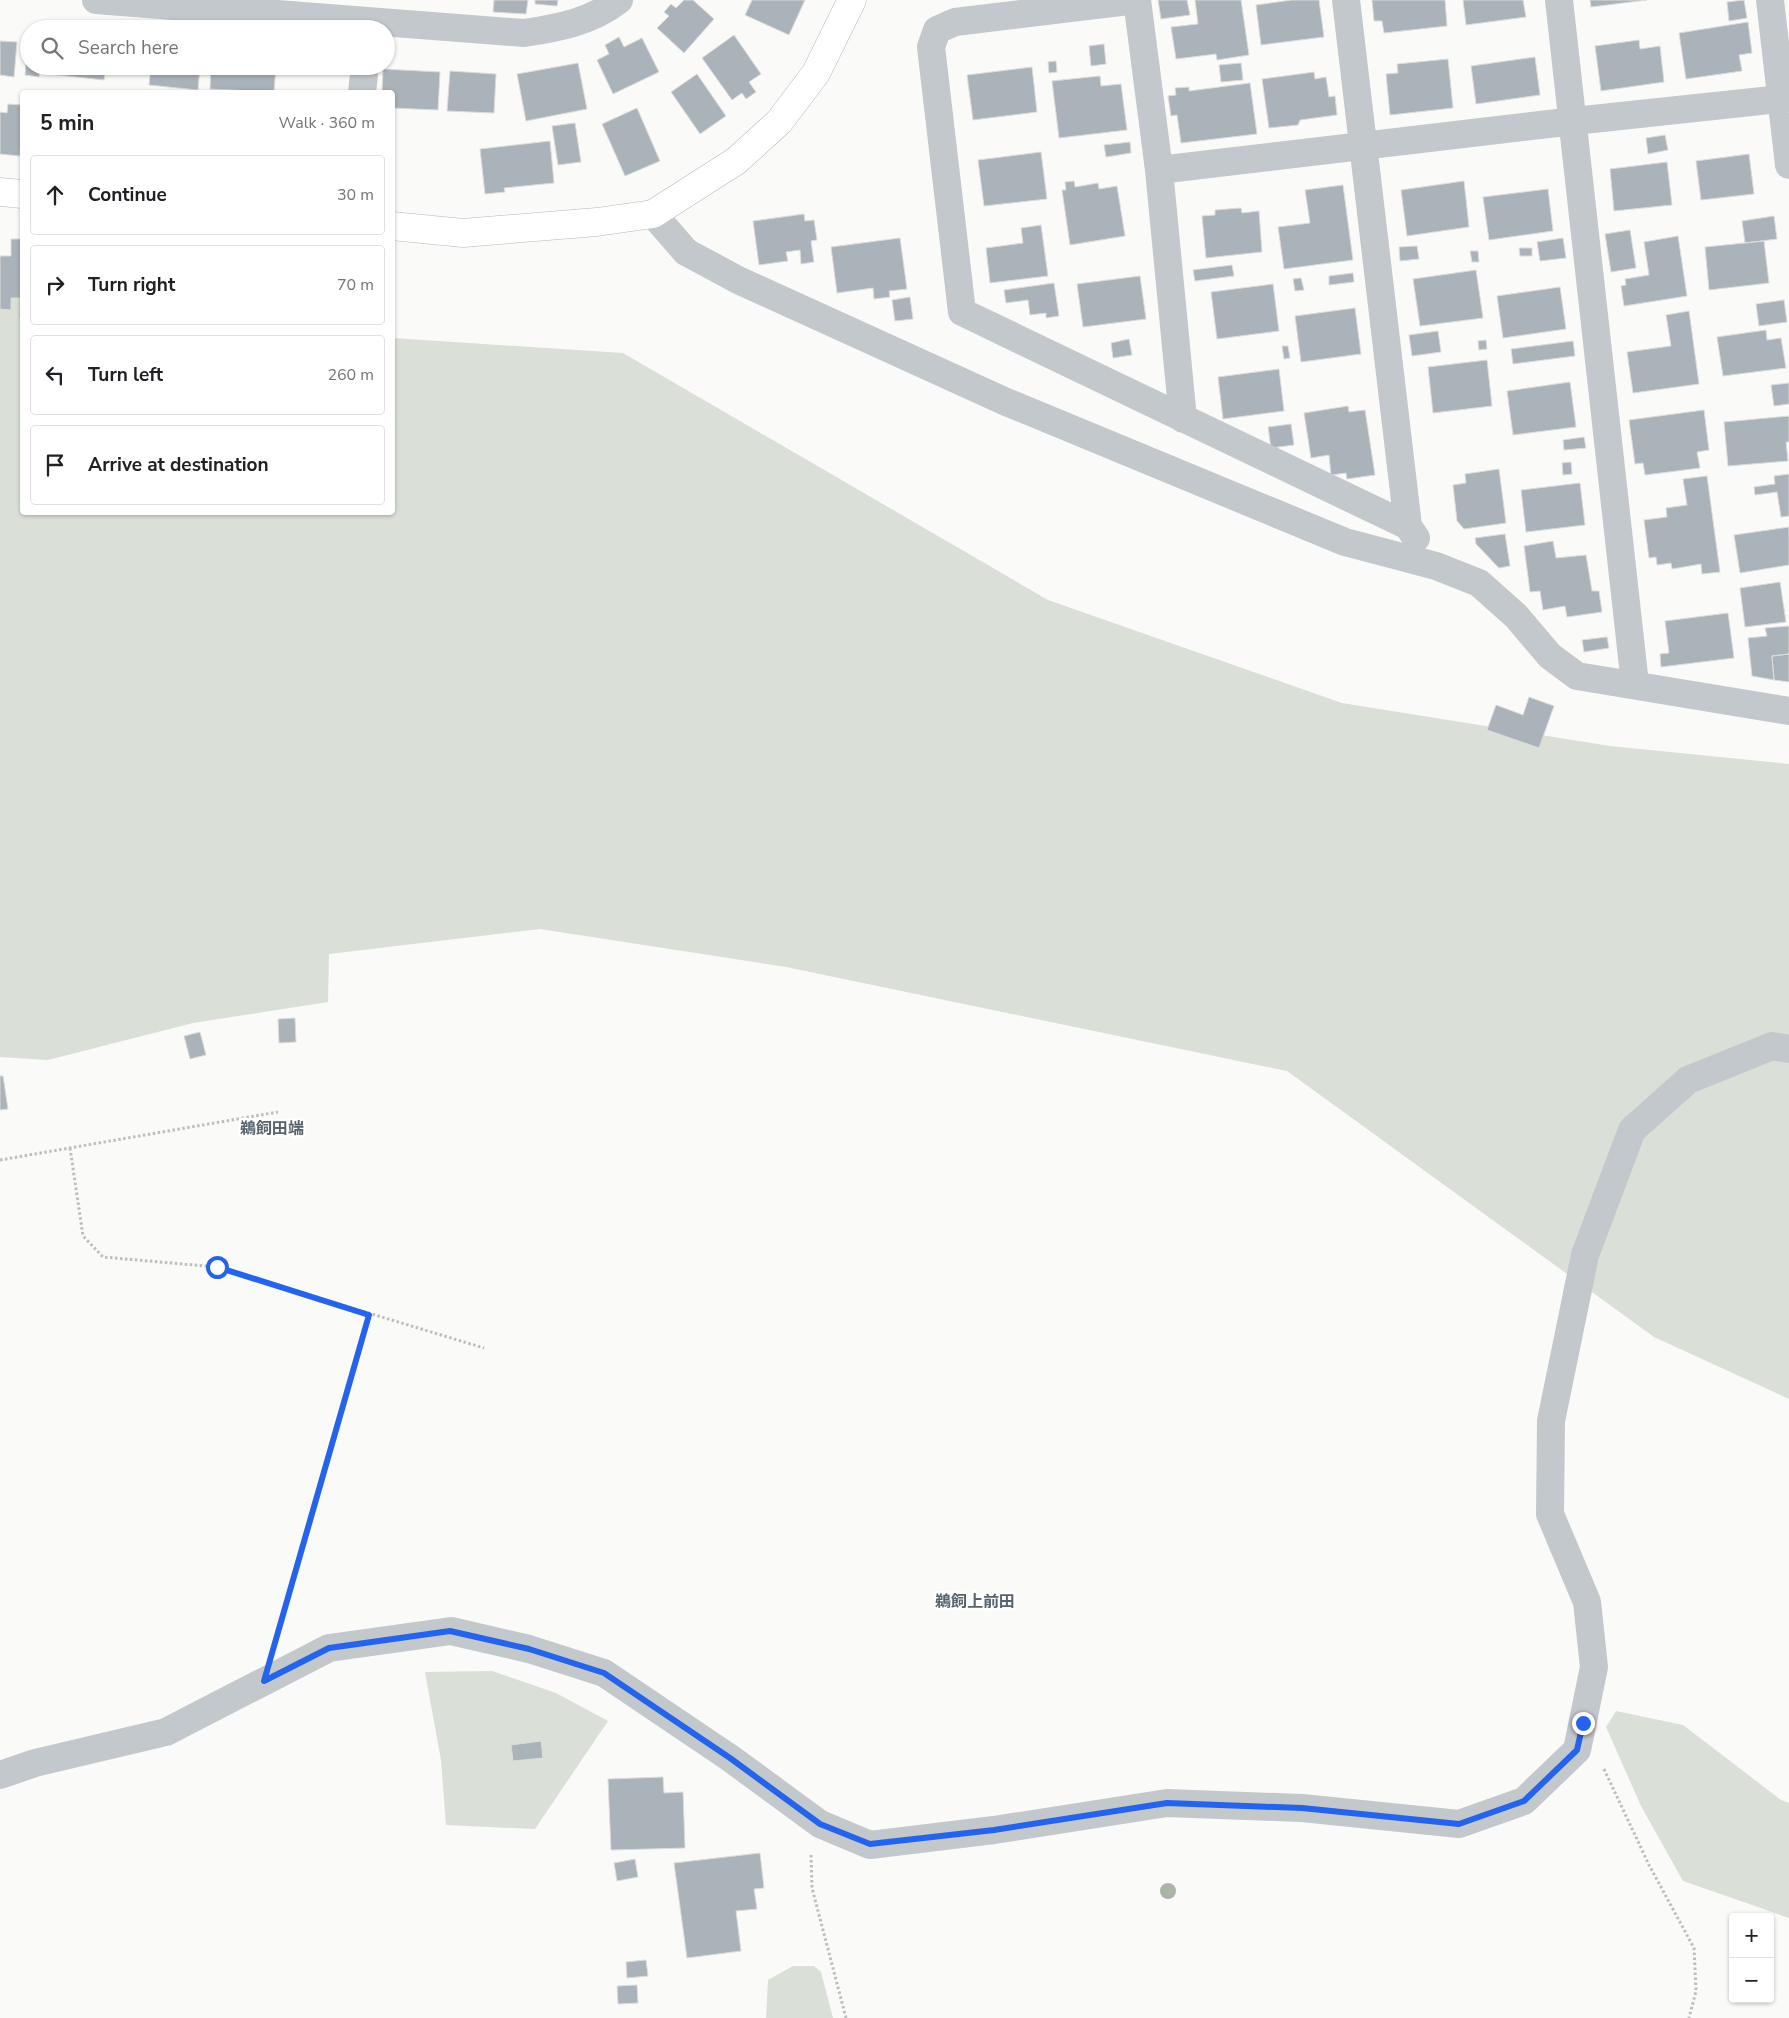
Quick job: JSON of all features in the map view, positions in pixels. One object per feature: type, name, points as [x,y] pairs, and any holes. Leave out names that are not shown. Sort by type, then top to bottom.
[{"type":"street","points":[[96,0],[306,20]]},
{"type":"street","points":[[395,27],[524,33],[563,28],[605,11],[619,0]]},
{"type":"street","points":[[395,226],[463,233],[598,222],[653,214],[736,161],[779,122],[816,73],[852,0]]},
{"type":"street","points":[[1184,419],[1159,170],[1137,0],[955,22],[937,30],[931,47],[962,312],[1184,419],[1408,526]]},
{"type":"street","points":[[1346,0],[1408,526],[1436,566]]},
{"type":"street","points":[[1559,0],[1574,121],[1635,684]]},
{"type":"street","points":[[1770,0],[1785,99],[1789,165]]},
{"type":"street","points":[[362,90],[364,75]]},
{"type":"street","points":[[1159,170],[1574,121],[1785,99]]},
{"type":"street","points":[[0,192],[20,194]]},
{"type":"street","points":[[653,214],[686,252],[738,280],[1004,401],[1345,542],[1436,566],[1479,583],[1516,616],[1550,656],[1577,676],[1635,684],[1789,711]]},
{"type":"street","points":[[0,1775],[35,1763],[166,1732],[329,1648],[450,1631],[529,1649],[604,1673],[730,1758],[820,1824],[870,1844],[994,1830],[1167,1803],[1302,1808],[1459,1824],[1524,1801],[1577,1750],[1594,1668],[1587,1602],[1550,1514],[1551,1420],[1585,1255],[1632,1130],[1688,1080],[1772,1046],[1789,1049]]},
{"type":"path","points":[[0,1160],[278,1112]]},
{"type":"path","points":[[70,1148],[83,1236],[103,1257],[217,1267],[369,1315],[484,1348]]},
{"type":"path","points":[[264,1681],[369,1315]]},
{"type":"path","points":[[1583,1723],[1649,1865],[1694,1948],[1696,1991],[1689,2018]]},
{"type":"path","points":[[820,1824],[811,1851],[812,1888],[846,2018]]},
{"type":"shaded area","points":[[0,256],[20,262],[20,515],[395,515],[395,338],[623,353],[1048,600],[1342,703],[1610,746],[1789,764],[1789,1399],[1654,1337],[1287,1071],[786,967],[540,929],[329,954],[328,1002],[193,1023],[48,1060],[0,1057]]},
{"type":"shaded area","points":[[492,1671],[556,1693],[608,1721],[535,1829],[446,1825],[441,1760],[425,1672]]},
{"type":"shaded area","points":[[1616,1711],[1683,1725],[1781,1800],[1789,1803],[1789,1918],[1683,1881],[1641,1806],[1606,1727]]},
{"type":"shaded area","points":[[793,1966],[814,1966],[821,1972],[833,2018],[766,2018],[768,1980]]},
{"type":"building","points":[[494,0],[528,0],[526,14],[493,12]]},
{"type":"building","points":[[535,0],[558,0],[557,6],[535,4]]},
{"type":"building","points":[[684,0],[693,0],[714,19],[684,53],[657,28],[669,16],[664,12],[671,4],[676,8]]},
{"type":"building","points":[[752,0],[805,0],[789,35],[745,15]]},
{"type":"building","points":[[1158,0],[1187,0],[1190,15],[1161,19]]},
{"type":"building","points":[[1195,0],[1241,0],[1249,55],[1217,60],[1216,54],[1176,59],[1171,27],[1198,24]]},
{"type":"building","points":[[1292,0],[1319,0],[1324,37],[1261,45],[1256,5]]},
{"type":"building","points":[[1372,0],[1445,0],[1447,26],[1384,33],[1382,21],[1374,21]]},
{"type":"building","points":[[1463,0],[1523,0],[1526,17],[1466,25]]},
{"type":"building","points":[[1590,0],[1647,0],[1591,7]]},
{"type":"building","points":[[1744,0],[1747,18],[1729,21],[1727,2]]},
{"type":"building","points":[[1748,22],[1752,53],[1739,55],[1742,71],[1686,79],[1679,33]]},
{"type":"building","points":[[734,35],[761,74],[749,82],[756,92],[746,99],[742,93],[732,100],[702,58]]},
{"type":"building","points":[[619,37],[624,47],[642,38],[659,72],[613,94],[597,60],[609,54],[605,45]]},
{"type":"building","points":[[1639,40],[1640,49],[1660,46],[1664,82],[1601,91],[1595,46]]},
{"type":"building","points":[[0,41],[17,42],[14,77],[0,75]]},
{"type":"building","points":[[1104,44],[1106,64],[1091,66],[1089,46]]},
{"type":"building","points":[[1535,57],[1540,95],[1476,104],[1471,66]]},
{"type":"building","points":[[1448,59],[1453,108],[1390,115],[1386,74],[1398,73],[1397,64]]},
{"type":"building","points":[[1056,61],[1057,72],[1049,73],[1048,62]]},
{"type":"building","points":[[578,63],[587,109],[526,121],[517,74]]},
{"type":"building","points":[[1241,63],[1243,80],[1221,82],[1219,65]]},
{"type":"building","points":[[1032,67],[1037,112],[973,120],[967,75]]},
{"type":"building","points":[[395,70],[440,72],[438,110],[395,108],[395,90],[382,90],[383,75],[395,75]]},
{"type":"building","points":[[450,71],[496,74],[494,113],[447,111]]},
{"type":"building","points":[[1314,72],[1315,79],[1326,77],[1329,97],[1335,96],[1337,115],[1300,120],[1298,125],[1269,128],[1262,79]]},
{"type":"building","points":[[697,74],[726,116],[700,134],[671,92]]},
{"type":"building","points":[[58,75],[105,75],[104,80]]},
{"type":"building","points":[[150,75],[199,75],[198,90],[149,85]]},
{"type":"building","points":[[211,75],[275,75],[274,90],[210,89]]},
{"type":"building","points":[[1100,76],[1101,86],[1121,84],[1127,130],[1059,138],[1052,81]]},
{"type":"building","points":[[1250,83],[1257,134],[1181,143],[1177,115],[1171,116],[1168,96],[1176,95],[1175,88],[1189,87],[1189,91]]},
{"type":"building","points":[[8,104],[20,105],[20,156],[0,154],[0,112],[7,113]]},
{"type":"building","points":[[637,108],[660,161],[625,176],[602,124]]},
{"type":"building","points":[[575,123],[581,162],[558,165],[552,126]]},
{"type":"building","points":[[1665,135],[1668,150],[1648,154],[1646,138]]},
{"type":"building","points":[[550,141],[554,183],[504,188],[505,192],[485,194],[480,149]]},
{"type":"building","points":[[1130,142],[1131,153],[1106,157],[1104,145]]},
{"type":"building","points":[[1041,152],[1047,199],[984,206],[978,160]]},
{"type":"building","points":[[1749,154],[1754,194],[1701,200],[1696,161]]},
{"type":"building","points":[[1667,162],[1672,205],[1614,211],[1610,169]]},
{"type":"building","points":[[1074,181],[1075,187],[1098,183],[1099,189],[1117,186],[1125,236],[1070,245],[1062,190],[1066,190],[1065,182]]},
{"type":"building","points":[[1464,181],[1469,227],[1407,236],[1401,190]]},
{"type":"building","points":[[1343,185],[1353,260],[1284,269],[1278,227],[1310,223],[1305,190]]},
{"type":"building","points":[[1548,189],[1553,231],[1489,240],[1483,197]]},
{"type":"building","points":[[1241,208],[1242,213],[1259,211],[1262,252],[1206,258],[1202,216],[1215,215],[1215,210]]},
{"type":"building","points":[[804,214],[805,221],[814,220],[817,240],[811,241],[814,262],[801,264],[800,250],[786,252],[788,261],[759,265],[753,221]]},
{"type":"building","points":[[1774,216],[1777,239],[1745,243],[1742,221]]},
{"type":"building","points":[[1041,225],[1048,276],[990,283],[986,248],[1023,243],[1021,228]]},
{"type":"building","points":[[1630,230],[1636,268],[1611,272],[1605,234]]},
{"type":"building","points":[[1678,236],[1687,296],[1624,306],[1621,286],[1626,285],[1625,279],[1649,275],[1644,242]]},
{"type":"building","points":[[900,238],[907,289],[889,291],[890,297],[874,299],[873,288],[837,293],[831,247]]},
{"type":"building","points":[[1563,238],[1566,258],[1540,261],[1537,242]]},
{"type":"building","points":[[11,239],[20,239],[20,298],[11,298],[11,310],[0,309],[0,256],[11,256]]},
{"type":"building","points":[[1764,241],[1769,283],[1709,290],[1705,247]]},
{"type":"building","points":[[1417,246],[1419,259],[1400,261],[1399,247]]},
{"type":"building","points":[[1519,248],[1532,248],[1532,256],[1520,256]]},
{"type":"building","points":[[1470,251],[1478,251],[1479,262],[1472,262]]},
{"type":"building","points":[[1232,265],[1234,276],[1195,281],[1193,270]]},
{"type":"building","points":[[1476,270],[1483,318],[1420,326],[1413,279]]},
{"type":"building","points":[[1353,273],[1354,282],[1329,285],[1329,276]]},
{"type":"building","points":[[1140,276],[1146,319],[1083,327],[1077,284]]},
{"type":"building","points":[[1301,278],[1304,290],[1295,291],[1293,279]]},
{"type":"building","points":[[1054,283],[1059,316],[1046,318],[1046,313],[1030,315],[1028,300],[1006,303],[1004,290]]},
{"type":"building","points":[[1273,284],[1279,331],[1217,339],[1211,292]]},
{"type":"building","points":[[1560,287],[1566,329],[1503,338],[1497,296]]},
{"type":"building","points":[[910,297],[913,319],[895,321],[892,300]]},
{"type":"building","points":[[1784,300],[1787,322],[1759,326],[1756,304]]},
{"type":"building","points":[[1355,308],[1361,354],[1301,362],[1295,316]]},
{"type":"building","points":[[1689,311],[1699,384],[1633,393],[1627,352],[1671,346],[1666,315]]},
{"type":"building","points":[[1766,330],[1767,340],[1781,338],[1786,368],[1723,376],[1717,337]]},
{"type":"building","points":[[1438,331],[1441,352],[1412,356],[1409,335]]},
{"type":"building","points":[[1129,339],[1132,355],[1113,358],[1111,343]]},
{"type":"building","points":[[1486,340],[1487,349],[1479,350],[1478,341]]},
{"type":"building","points":[[1573,341],[1575,356],[1513,364],[1511,349]]},
{"type":"building","points":[[1282,346],[1288,346],[1290,358],[1284,359]]},
{"type":"building","points":[[1487,360],[1492,406],[1433,413],[1428,367]]},
{"type":"building","points":[[1279,369],[1284,411],[1223,419],[1218,377]]},
{"type":"building","points":[[1570,382],[1576,427],[1513,435],[1507,391]]},
{"type":"building","points":[[1789,383],[1789,404],[1774,406],[1771,385]]},
{"type":"building","points":[[1348,406],[1349,412],[1365,410],[1375,475],[1347,479],[1346,473],[1331,475],[1329,455],[1311,458],[1304,413]]},
{"type":"building","points":[[1704,410],[1709,450],[1697,452],[1700,468],[1645,475],[1643,463],[1635,464],[1629,420]]},
{"type":"building","points":[[1789,416],[1789,442],[1786,442],[1788,461],[1728,466],[1724,422]]},
{"type":"building","points":[[1291,424],[1294,445],[1271,448],[1268,427]]},
{"type":"building","points":[[1584,437],[1586,448],[1564,450],[1563,440]]},
{"type":"building","points":[[1571,462],[1572,474],[1563,475],[1562,463]]},
{"type":"building","points":[[1499,469],[1506,523],[1464,529],[1457,521],[1453,485],[1466,483],[1465,474]]},
{"type":"building","points":[[1789,474],[1789,516],[1781,517],[1777,492],[1755,495],[1754,487],[1775,484],[1774,476]]},
{"type":"building","points":[[1707,476],[1720,572],[1702,574],[1701,564],[1672,569],[1671,563],[1657,565],[1656,557],[1649,558],[1644,520],[1667,517],[1666,508],[1687,505],[1683,479]]},
{"type":"building","points":[[1580,483],[1585,525],[1526,532],[1521,490]]},
{"type":"building","points":[[1789,527],[1789,565],[1740,573],[1734,535]]},
{"type":"building","points":[[1505,534],[1510,566],[1499,568],[1476,544],[1475,538]]},
{"type":"building","points":[[1553,541],[1556,558],[1586,555],[1592,591],[1599,591],[1602,612],[1567,617],[1565,606],[1543,610],[1540,591],[1530,592],[1524,546]]},
{"type":"building","points":[[1780,582],[1786,622],[1745,627],[1740,588]]},
{"type":"building","points":[[1728,613],[1734,658],[1661,667],[1660,654],[1669,653],[1665,621]]},
{"type":"building","points":[[1789,626],[1789,654],[1772,656],[1774,680],[1752,676],[1748,638],[1767,636],[1765,628]]},
{"type":"building","points":[[1607,637],[1609,648],[1584,652],[1582,640]]},
{"type":"building","points":[[1789,654],[1789,682],[1774,680],[1772,656]]},
{"type":"building","points":[[1529,697],[1554,706],[1539,748],[1487,730],[1496,705],[1523,715]]},
{"type":"building","points":[[295,1018],[296,1042],[279,1043],[278,1019]]},
{"type":"building","points":[[200,1032],[206,1055],[190,1059],[184,1036]]},
{"type":"building","points":[[0,1076],[3,1076],[8,1109],[0,1110]]},
{"type":"building","points":[[541,1741],[543,1758],[513,1761],[511,1745]]},
{"type":"building","points":[[663,1777],[664,1793],[683,1792],[685,1848],[611,1850],[608,1779]]},
{"type":"building","points":[[760,1853],[764,1888],[754,1889],[757,1909],[736,1911],[741,1951],[687,1958],[674,1863]]},
{"type":"building","points":[[635,1859],[638,1877],[617,1881],[614,1863]]},
{"type":"building","points":[[646,1960],[648,1976],[627,1978],[626,1962]]},
{"type":"building","points":[[637,1985],[638,2003],[618,2004],[617,1986]]},
{"type":"district","name":"鵜飼田端","points":[[272,1128]]},
{"type":"district","name":"鵜飼上前田","points":[[975,1601]]},
{"type":"route","points":[[217,1267],[369,1315],[264,1681],[329,1648],[450,1631],[529,1649],[604,1673],[730,1758],[820,1824],[870,1844],[994,1830],[1167,1803],[1302,1808],[1459,1824],[1524,1801],[1577,1750],[1583,1723]]}]
